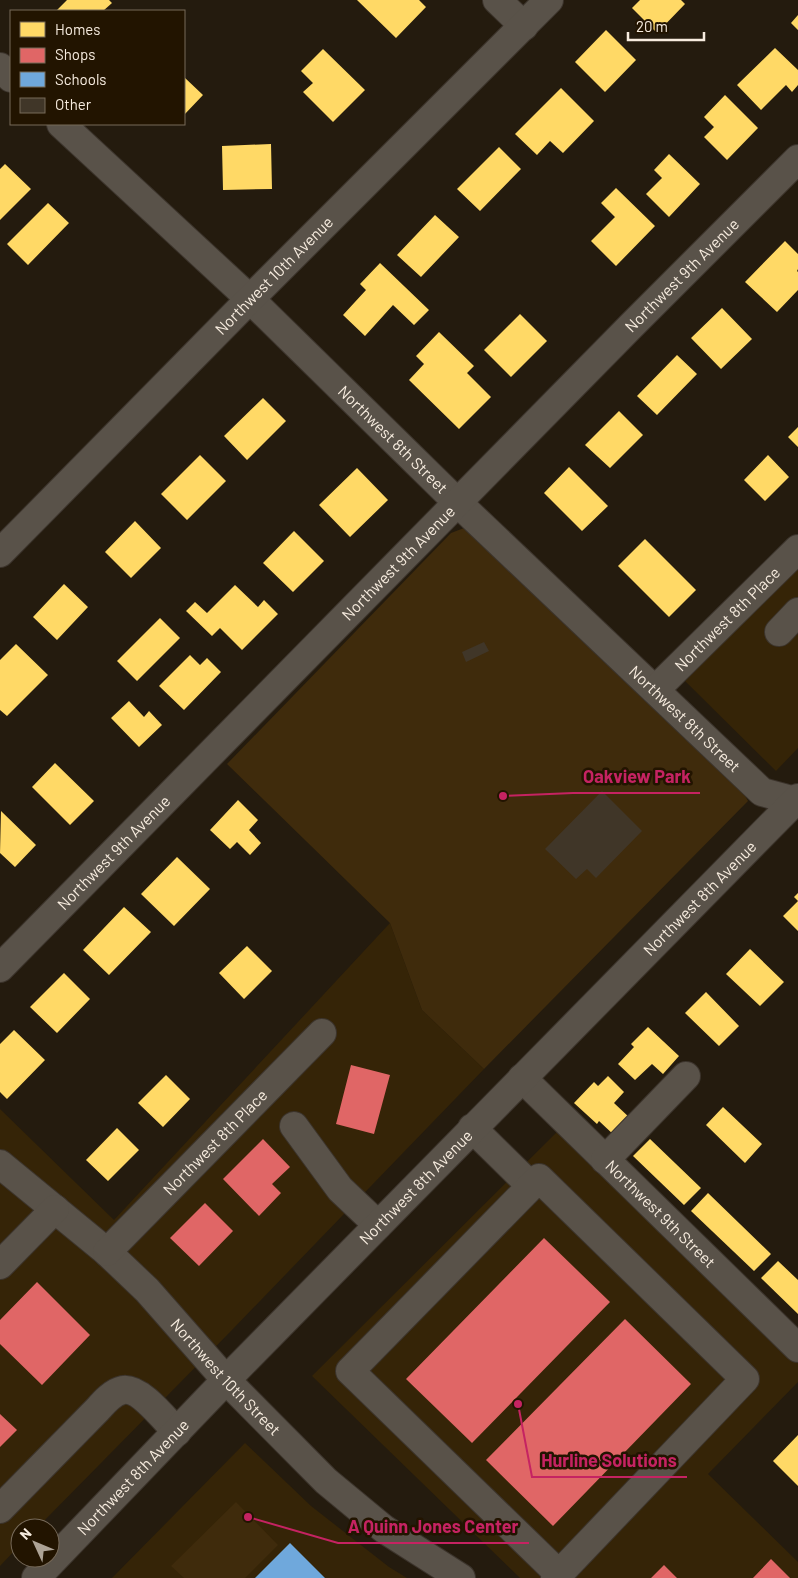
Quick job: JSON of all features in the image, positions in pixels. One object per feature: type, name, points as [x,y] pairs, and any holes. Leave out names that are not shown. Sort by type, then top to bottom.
[{"type":"street","points":[[497,0],[524,26]]},
{"type":"street","name":"Northwest 10th Avenue","points":[[0,553],[250,299],[549,0]]},
{"type":"street","points":[[0,68],[10,77]]},
{"type":"street","name":"Northwest 8th Street","points":[[62,125],[250,299],[458,503],[656,689],[762,792],[797,801]]},
{"type":"street","name":"Northwest 9th Avenue","points":[[0,968],[630,326],[798,159]]},
{"type":"street","name":"Northwest 8th Place","points":[[656,689],[798,549]]},
{"type":"street","points":[[779,632],[798,612]]},
{"type":"street","name":"Northwest 8th Avenue","points":[[36,1578],[472,1128],[797,801]]},
{"type":"street","name":"Northwest 8th Place","points":[[107,1252],[322,1034]]},
{"type":"street","points":[[606,1160],[686,1076]]},
{"type":"street","name":"Northwest 9th Street","points":[[522,1078],[798,1348]]},
{"type":"street","points":[[294,1126],[340,1189],[378,1225]]},
{"type":"street","points":[[472,1128],[530,1186]]},
{"type":"street","name":"Northwest 10th Street","points":[[0,1164],[107,1252],[147,1290],[226,1380],[326,1481],[384,1529],[461,1578]]},
{"type":"street","points":[[539,1178],[745,1379],[557,1576],[350,1371],[530,1186],[539,1178]]},
{"type":"street","points":[[0,1265],[55,1209]]},
{"type":"street","points":[[0,1509],[98,1409],[112,1396],[123,1390],[136,1392],[177,1432]]},
{"type":"shaded area","points":[[464,528],[475,534],[743,792],[748,801],[484,1069],[422,1010],[390,923],[227,764],[451,533]]},
{"type":"shaded area","points":[[798,567],[798,748],[776,771],[685,681]]},
{"type":"shaded area","points":[[390,923],[422,1010],[484,1069],[47,1518],[10,1518],[10,1556],[0,1566],[0,1109],[114,1220]]},
{"type":"shaded area","points":[[561,1128],[798,1361],[798,1382],[708,1474],[798,1562],[798,1578],[520,1578],[312,1376]]},
{"type":"shaded area","points":[[245,1443],[311,1506],[389,1567],[407,1578],[112,1578]]},
{"type":"shaded area","points":[[236,1502],[278,1545],[245,1578],[184,1578],[171,1566]]},
{"type":"building: Homes","points":[[67,0],[109,0],[112,3],[104,10],[57,10]]},
{"type":"building: Homes","points":[[357,0],[419,0],[426,7],[396,38]]},
{"type":"building: Homes","points":[[640,0],[681,0],[685,4],[657,33],[632,8]]},
{"type":"building: Homes","points":[[798,15],[798,30],[791,23]]},
{"type":"building: Homes","points":[[606,30],[636,60],[605,92],[575,62]]},
{"type":"building: Homes","points":[[775,48],[798,70],[798,85],[792,92],[786,85],[761,110],[737,85]]},
{"type":"building: Homes","points":[[323,49],[365,90],[333,122],[303,92],[313,83],[301,71]]},
{"type":"building: Homes","points":[[185,78],[203,95],[185,114]]},
{"type":"building: Homes","points":[[561,88],[594,121],[563,153],[550,141],[537,155],[515,134]]},
{"type":"building: Homes","points":[[725,95],[758,128],[727,160],[704,137],[714,127],[704,117]]},
{"type":"building: Homes","points":[[271,144],[272,189],[223,190],[222,146]]},
{"type":"building: Homes","points":[[499,147],[521,169],[480,211],[457,189]]},
{"type":"building: Homes","points":[[669,154],[700,184],[669,217],[646,194],[662,178],[654,170]]},
{"type":"building: Homes","points":[[5,164],[31,189],[0,220],[0,169]]},
{"type":"building: Homes","points":[[616,188],[655,226],[616,266],[591,241],[615,217],[601,203]]},
{"type":"building: Homes","points":[[48,203],[69,223],[28,265],[7,244]]},
{"type":"building: Homes","points":[[435,215],[459,237],[421,277],[397,255]]},
{"type":"building: Homes","points":[[785,241],[798,254],[798,290],[777,312],[745,282]]},
{"type":"building: Homes","points":[[380,263],[429,310],[414,325],[393,305],[365,336],[343,315],[366,290],[360,284]]},
{"type":"building: Homes","points":[[722,308],[752,339],[721,369],[691,338]]},
{"type":"building: Homes","points":[[520,314],[547,341],[511,377],[484,350]]},
{"type":"building: Homes","points":[[439,332],[474,366],[467,373],[491,397],[459,429],[409,380],[424,364],[416,356]]},
{"type":"building: Homes","points":[[677,355],[697,374],[657,415],[637,396]]},
{"type":"building: Homes","points":[[263,398],[286,421],[247,460],[224,436]]},
{"type":"building: Homes","points":[[619,411],[643,435],[610,468],[585,445]]},
{"type":"building: Homes","points":[[798,427],[798,447],[788,437]]},
{"type":"building: Homes","points":[[200,455],[226,481],[187,520],[161,494]]},
{"type":"building: Homes","points":[[768,455],[789,477],[765,501],[744,480]]},
{"type":"building: Homes","points":[[569,467],[608,506],[582,531],[544,493]]},
{"type":"building: Homes","points":[[357,468],[388,500],[350,537],[319,505]]},
{"type":"building: Homes","points":[[135,521],[161,548],[131,578],[105,552]]},
{"type":"building: Homes","points":[[294,531],[324,561],[293,592],[263,563]]},
{"type":"building: Homes","points":[[645,539],[696,590],[669,617],[618,566]]},
{"type":"building: Homes","points":[[64,584],[88,607],[57,640],[33,617]]},
{"type":"building: Homes","points":[[235,585],[258,607],[264,600],[278,614],[242,650],[220,628],[212,636],[186,611],[195,602],[207,613]]},
{"type":"building: Homes","points":[[160,618],[180,638],[137,681],[117,661]]},
{"type":"building: Homes","points":[[16,644],[48,675],[7,716],[0,710],[0,660]]},
{"type":"building: Homes","points":[[190,655],[200,665],[207,658],[221,672],[184,710],[159,686]]},
{"type":"building: Homes","points":[[129,701],[144,717],[149,711],[162,725],[139,747],[111,718]]},
{"type":"building: Homes","points":[[55,763],[94,801],[70,825],[32,787]]},
{"type":"building: Homes","points":[[238,800],[258,820],[249,830],[261,843],[250,855],[237,842],[230,849],[210,830]]},
{"type":"building: Homes","points":[[1,811],[36,845],[15,867],[0,853]]},
{"type":"building: Homes","points":[[177,857],[210,889],[174,926],[141,894]]},
{"type":"building: Homes","points":[[798,893],[798,901],[794,897]]},
{"type":"building: Homes","points":[[798,901],[798,931],[783,916]]},
{"type":"building: Homes","points":[[124,907],[151,932],[109,975],[83,950]]},
{"type":"building: Homes","points":[[247,946],[272,971],[244,999],[219,973]]},
{"type":"building: Homes","points":[[750,949],[784,982],[760,1006],[726,974]]},
{"type":"building: Homes","points":[[64,973],[90,999],[57,1033],[30,1007]]},
{"type":"building: Homes","points":[[706,992],[739,1026],[719,1046],[685,1013]]},
{"type":"building: Homes","points":[[648,1027],[679,1056],[663,1074],[652,1064],[635,1080],[618,1064],[634,1047],[631,1044]]},
{"type":"building: Homes","points":[[14,1030],[45,1060],[7,1099],[0,1092],[0,1044]]},
{"type":"building: Homes","points":[[166,1075],[190,1099],[163,1127],[138,1103]]},
{"type":"building: Homes","points":[[608,1076],[624,1092],[614,1103],[631,1119],[615,1136],[599,1121],[597,1124],[574,1103],[594,1082],[598,1086]]},
{"type":"building: Homes","points":[[723,1107],[762,1144],[745,1163],[706,1125]]},
{"type":"building: Homes","points":[[117,1128],[139,1150],[108,1181],[86,1160]]},
{"type":"building: Homes","points":[[650,1139],[701,1188],[684,1205],[633,1156]]},
{"type":"building: Homes","points":[[708,1193],[771,1254],[754,1271],[691,1211]]},
{"type":"building: Homes","points":[[778,1261],[798,1280],[798,1314],[761,1278]]},
{"type":"building: Homes","points":[[798,1435],[798,1486],[773,1461]]},
{"type":"building: Shops","points":[[351,1065],[390,1075],[374,1134],[336,1124]]},
{"type":"building: Shops","points":[[263,1139],[290,1167],[272,1184],[281,1193],[259,1216],[223,1179]]},
{"type":"building: Shops","points":[[205,1203],[233,1231],[199,1266],[170,1238]]},
{"type":"building: Shops","points":[[544,1238],[610,1302],[472,1443],[406,1379]]},
{"type":"building: Shops","points":[[37,1282],[90,1335],[42,1385],[0,1344],[0,1320]]},
{"type":"building: Shops","points":[[625,1319],[691,1384],[553,1526],[486,1460]]},
{"type":"building: Shops","points":[[0,1414],[17,1430],[0,1447]]},
{"type":"building: Shops","points":[[771,1559],[790,1578],[753,1578]]},
{"type":"building: Shops","points":[[664,1565],[677,1578],[651,1578]]},
{"type":"building: Schools","points":[[290,1543],[325,1578],[255,1578]]},
{"type":"building: Other","points":[[484,642],[489,651],[466,662],[462,652]]},
{"type":"building: Other","points":[[602,791],[642,831],[596,878],[587,869],[576,879],[545,849]]},
{"type":"place","name":"Oakview Park","points":[[503,796]]},
{"type":"place","name":"Hurline Solutions","points":[[518,1404]]},
{"type":"place","name":"A Quinn Jones Center","points":[[248,1517]]}]
